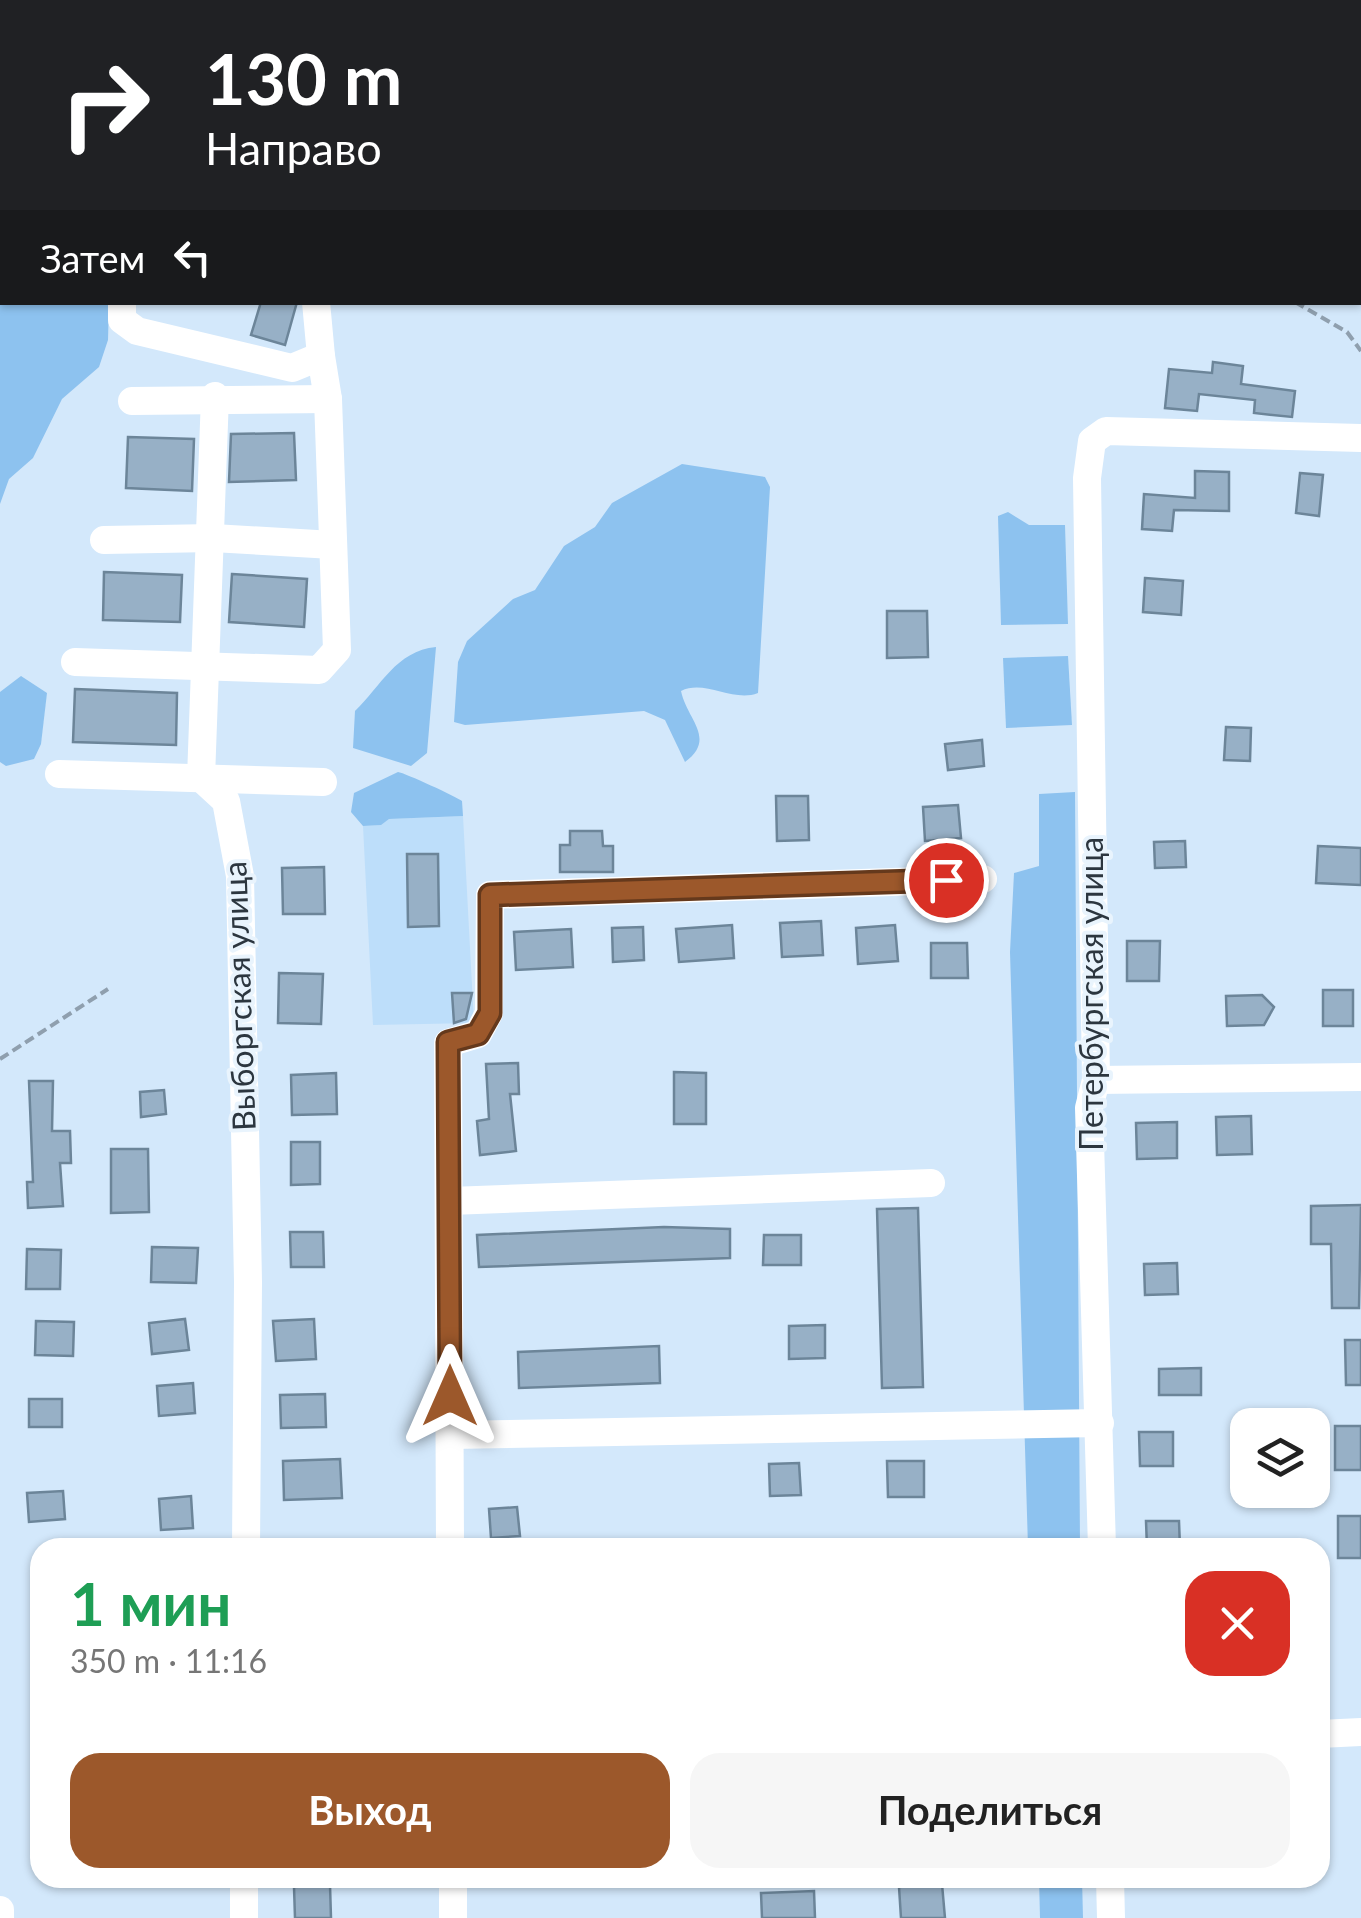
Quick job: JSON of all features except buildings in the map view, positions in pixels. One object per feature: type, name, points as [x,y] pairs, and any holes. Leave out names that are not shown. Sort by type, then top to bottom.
[{"type":"street","points":[[122,305],[122,320],[137,330],[292,368],[321,356]]},
{"type":"street","points":[[75,662],[319,670],[337,650],[328,398],[316,305]]},
{"type":"street","points":[[132,400],[216,396],[328,398]]},
{"type":"street","points":[[200,778],[216,396]]},
{"type":"street","name":"Петербургская улица","points":[[1102,1538],[1089,1108],[1096,1080],[1087,478],[1092,442],[1106,431],[1361,438]]},
{"type":"street","points":[[104,540],[213,538],[333,545]]},
{"type":"street","points":[[59,774],[323,782]]},
{"type":"street","name":"Выборгская улица","points":[[200,778],[226,801],[240,876],[248,1282],[246,1538]]},
{"type":"street","points":[[450,1538],[448,1042],[478,1034],[490,1013],[490,895],[983,879]]},
{"type":"street","points":[[1096,1080],[1361,1077]]},
{"type":"street","points":[[450,1200],[931,1183]]},
{"type":"street","points":[[450,1436],[1100,1422]]},
{"type":"street","points":[[1330,1734],[1361,1732]]},
{"type":"street","points":[[244,1888],[244,1918]]},
{"type":"street","points":[[453,1888],[453,1918]]},
{"type":"street","points":[[1110,1888],[1111,1918]]},
{"type":"street","points":[[0,1910],[0,1918]]},
{"type":"path","points":[[1299,305],[1347,332],[1361,351]]},
{"type":"path","points":[[0,1060],[108,988]]},
{"type":"shaded area","points":[[0,305],[109,305],[108,340],[99,367],[62,399],[33,458],[9,479],[0,504]]},
{"type":"shaded area","points":[[682,464],[765,477],[770,487],[758,693],[739,695],[700,688],[681,691],[699,737],[699,745],[685,762],[665,720],[644,711],[465,725],[454,722],[458,662],[467,641],[513,599],[535,590],[564,546],[595,527],[612,503]]},
{"type":"shaded area","points":[[1008,512],[1029,525],[1065,525],[1068,624],[1001,625],[998,516]]},
{"type":"shaded area","points":[[436,647],[427,753],[411,766],[353,748],[355,711],[400,662]]},
{"type":"shaded area","points":[[1068,656],[1072,725],[1006,728],[1003,658]]},
{"type":"shaded area","points":[[21,676],[47,693],[41,744],[34,759],[6,766],[0,762],[0,692]]},
{"type":"shaded area","points":[[398,772],[462,801],[463,816],[389,819],[381,825],[363,826],[351,812],[354,793]]},
{"type":"shaded area","points":[[1075,792],[1080,1538],[1028,1538],[1010,952],[1014,873],[1039,866],[1039,794]]},
{"type":"shaded area","points":[[463,816],[474,1023],[373,1025],[363,826],[380,825],[389,819]]},
{"type":"shaded area","points":[[1039,1888],[1082,1888],[1083,1918],[1040,1918]]},
{"type":"route","points":[[450,1396],[448,1042],[478,1034],[490,1013],[490,895],[946,880]]}]
